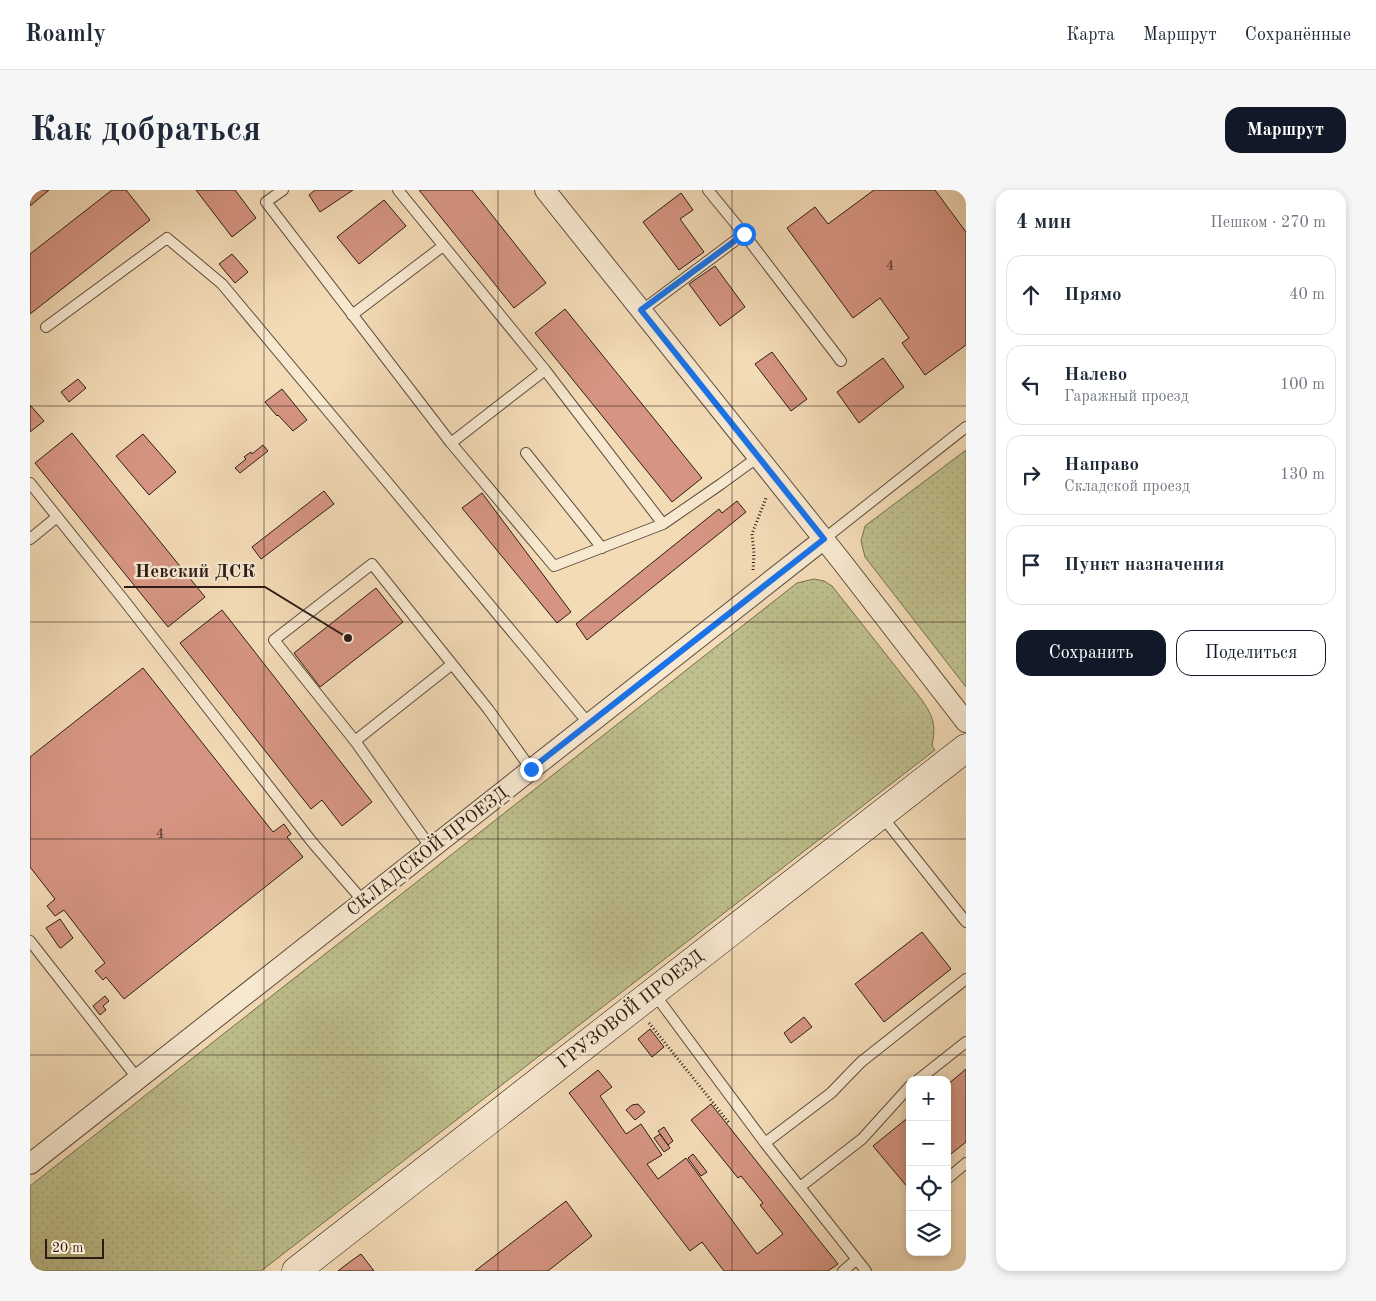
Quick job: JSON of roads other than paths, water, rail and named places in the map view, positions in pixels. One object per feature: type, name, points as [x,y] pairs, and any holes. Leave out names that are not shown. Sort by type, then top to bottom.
[{"type":"street","points":[[545,190],[824,539],[966,722]]},
{"type":"street","name":"СКЛАДСКОЙ ПРОЕЗД","points":[[30,1164],[824,539]]},
{"type":"street","name":"ГРУЗОВОЙ ПРОЕЗД","points":[[296,1271],[652,991],[966,748]]},
{"type":"lane","points":[[283,190],[266,202],[451,443],[554,566],[663,524],[758,457]]},
{"type":"lane","points":[[398,190],[544,370],[663,524]]},
{"type":"lane","points":[[708,190],[841,361]]},
{"type":"lane","points":[[641,310],[744,234]]},
{"type":"lane","points":[[46,327],[167,238],[222,284],[589,724]]},
{"type":"lane","points":[[352,315],[443,246]]},
{"type":"lane","points":[[451,443],[544,370]]},
{"type":"lane","points":[[824,539],[966,427]]},
{"type":"lane","points":[[526,453],[602,548]]},
{"type":"lane","points":[[30,483],[130,607],[312,842],[363,901]]},
{"type":"lane","points":[[30,539],[57,517]]},
{"type":"lane","points":[[431,848],[355,741],[274,640],[372,564],[488,709],[531,769]]},
{"type":"lane","points":[[355,741],[451,665]]},
{"type":"lane","points":[[881,815],[953,903],[966,922]]},
{"type":"lane","points":[[30,941],[138,1079]]},
{"type":"lane","points":[[765,1143],[831,1093],[861,1062],[966,979]]},
{"type":"lane","points":[[652,991],[765,1143],[866,1271]]},
{"type":"lane","points":[[923,1076],[966,1042]]},
{"type":"lane","points":[[800,1187],[862,1139],[906,1090]]},
{"type":"lane","points":[[951,1176],[966,1163]]},
{"type":"lane","points":[[843,1271],[856,1260]]},
{"type":"place","name":"Невский ДСК","points":[[348,638]]}]
